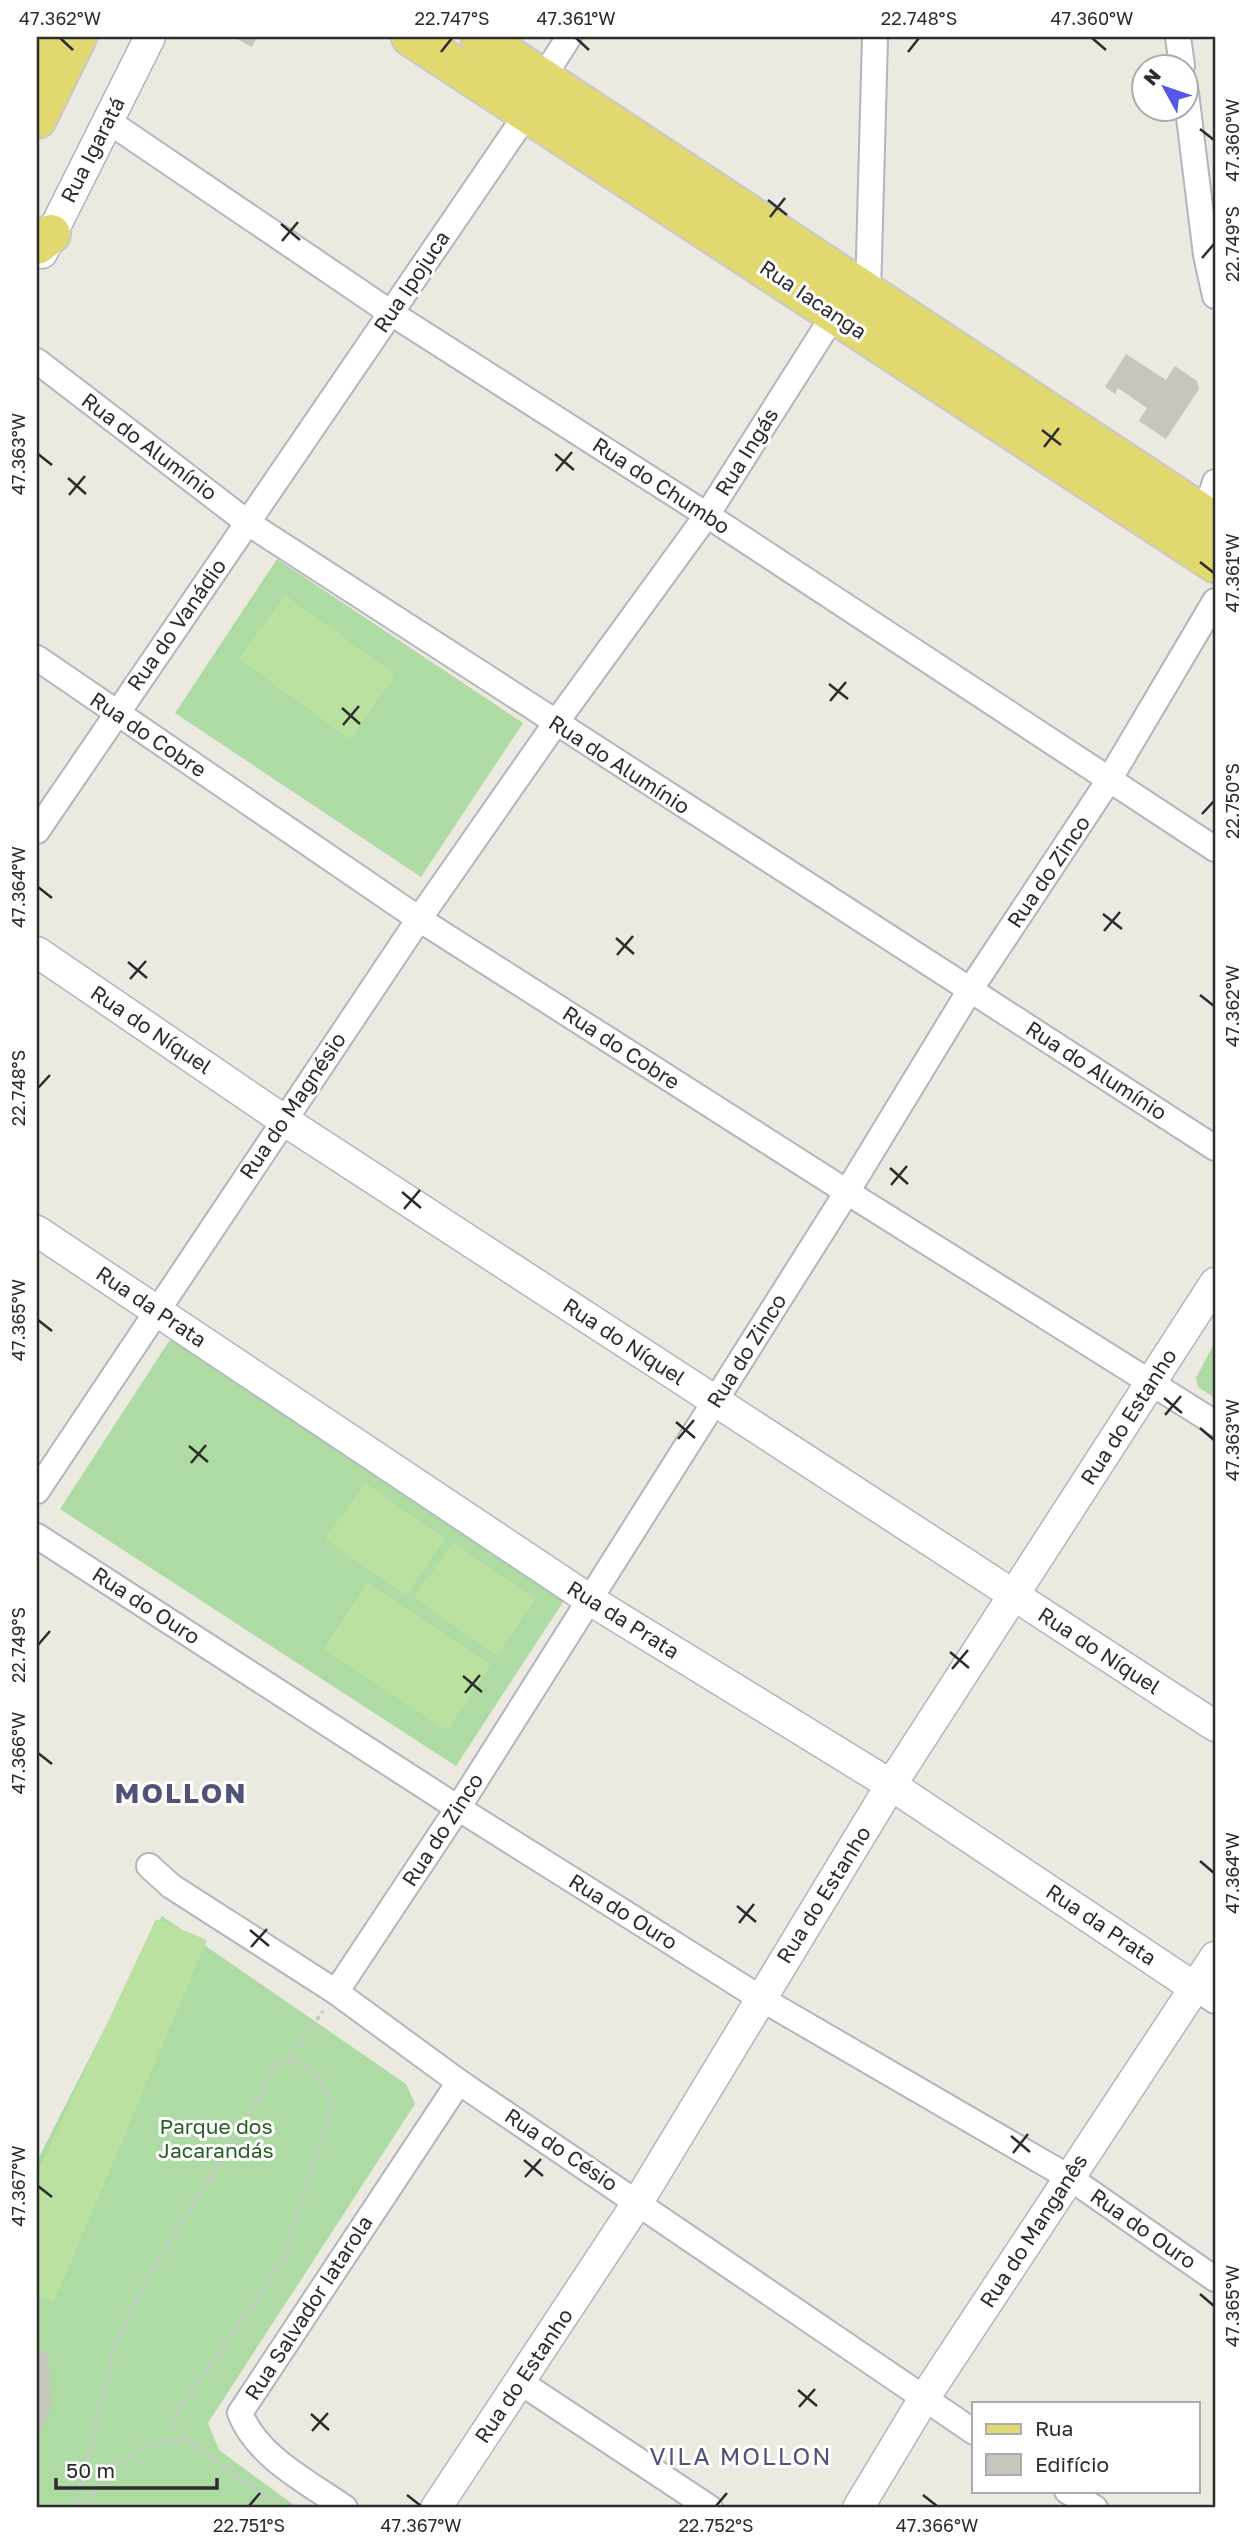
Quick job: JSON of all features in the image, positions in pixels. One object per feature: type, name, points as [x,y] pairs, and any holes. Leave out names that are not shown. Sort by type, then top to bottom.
[{"type":"main road","points":[[37,53],[45,37]]},
{"type":"main road","points":[[37,119],[77,37]]},
{"type":"main road","name":"Rua Iacanga","points":[[411,37],[607,164],[852,297]]},
{"type":"main road","name":"Rua Iacanga","points":[[480,37],[544,76],[626,132],[852,297],[897,334],[1211,536]]},
{"type":"main road","points":[[607,164],[626,132]]},
{"type":"street","name":"Rua Igaratá","points":[[42,247],[150,37]]},
{"type":"street","name":"Rua Ipojuca","points":[[248,523],[528,112],[544,76],[569,37]]},
{"type":"street","points":[[852,297],[875,37]]},
{"type":"street","name":"Rua do Chumbo","points":[[108,121],[391,313],[707,515],[1215,849]]},
{"type":"street","points":[[1189,122],[1206,255],[1215,296]]},
{"type":"street","name":"Rua Ingás","points":[[555,724],[707,515],[852,297]]},
{"type":"street","name":"Rua do Alumínio","points":[[37,361],[248,523],[555,724],[1215,1148]]},
{"type":"street","name":"Rua do Vanádio","points":[[37,831],[248,523]]},
{"type":"street","name":"Rua do Zinco","points":[[336,1992],[458,1808],[590,1600],[847,1192],[970,990],[1109,780],[1215,601]]},
{"type":"street","name":"Rua do Cobre","points":[[37,658],[419,919],[1215,1423]]},
{"type":"street","name":"Rua do Magnésio","points":[[37,1491],[158,1312],[282,1119],[555,724]]},
{"type":"street","name":"Rua do Níquel","points":[[37,952],[282,1119],[1215,1726]]},
{"type":"street","name":"Rua da Prata","points":[[37,1231],[590,1600],[891,1785],[1205,1994]]},
{"type":"street","name":"Rua do Estanho","points":[[436,2508],[638,2202],[891,1785],[1215,1283]]},
{"type":"street","name":"Rua do Ouro","points":[[37,1536],[458,1808],[760,1998],[1070,2178],[1215,2279]]},
{"type":"street","name":"Rua do Césio","points":[[149,1866],[171,1886],[336,1992],[459,2082],[638,2202],[923,2400],[972,2430]]},
{"type":"street","name":"Rua do Manganês","points":[[858,2508],[923,2400],[1070,2178],[1205,1994],[1215,1957]]},
{"type":"street","name":"Rua Salvador Iatarola","points":[[345,2508],[270,2455],[246,2429],[240,2413],[459,2082]]},
{"type":"street","points":[[520,2382],[710,2508]]},
{"type":"street","points":[[1069,2492],[1095,2508]]},
{"type":"path","points":[[79,2508],[115,2345],[148,2276],[239,2133],[272,2070],[289,2059],[336,1992]]},
{"type":"path","points":[[280,2508],[186,2439],[170,2423],[285,2258],[332,2108],[317,2072],[289,2059]]},
{"type":"path","points":[[79,2508],[113,2471],[144,2446],[186,2439]]},
{"type":"green space","points":[[277,559],[523,723],[421,877],[175,713]]},
{"type":"green space","points":[[285,595],[396,675],[350,739],[239,659]]},
{"type":"green space","points":[[171,1338],[567,1596],[456,1766],[60,1509]]},
{"type":"green space","points":[[1215,1342],[1215,1398],[1198,1387],[1196,1378]]},
{"type":"green space","points":[[365,1483],[445,1538],[406,1595],[325,1539]]},
{"type":"green space","points":[[453,1542],[535,1599],[497,1655],[414,1598]]},
{"type":"green space","points":[[367,1582],[491,1664],[447,1730],[324,1649]]},
{"type":"green space","name":"Parque dos Jacarandás","points":[[162,1916],[406,2084],[415,2104],[208,2423],[219,2450],[298,2508],[37,2508],[37,2161]]},
{"type":"green space","points":[[156,1919],[207,1940],[54,2302],[37,2296],[37,2173]]},
{"type":"building","points":[[233,37],[257,37],[252,47]]},
{"type":"building","points":[[1126,354],[1166,380],[1175,366],[1197,381],[1199,389],[1166,439],[1139,421],[1147,408],[1118,388],[1115,394],[1105,387]]},
{"type":"building","points":[[48,2351],[51,2407],[37,2440],[37,2355]]},
{"type":"district","name":"MOLLON","points":[[181,1793]]},
{"type":"district","name":"VILA MOLLON","points":[[741,2457]]}]
